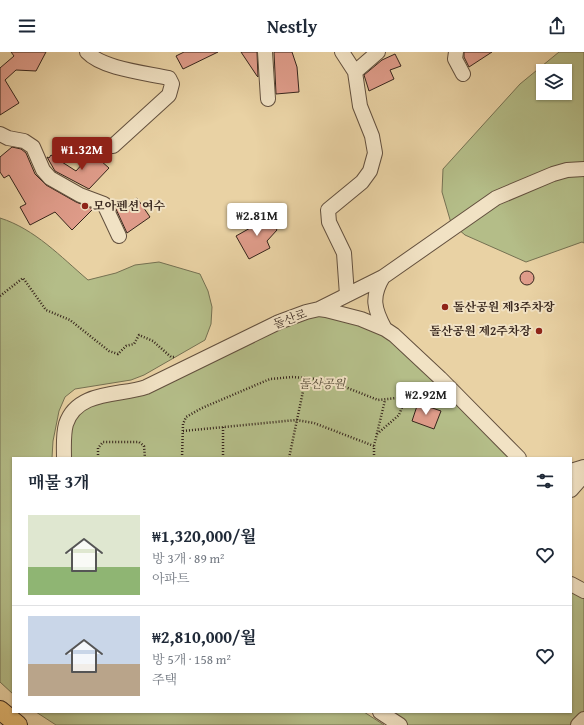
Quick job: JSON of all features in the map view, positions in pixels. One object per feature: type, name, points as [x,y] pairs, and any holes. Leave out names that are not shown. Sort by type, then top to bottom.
[{"type":"main road","points":[[0,710],[18,725]]},
{"type":"lane","points":[[87,52],[95,58],[130,71],[163,77],[171,80],[172,87],[169,95],[113,146]]},
{"type":"lane","points":[[265,52],[268,99]]},
{"type":"lane","points":[[342,52],[355,72],[360,106],[372,136],[375,153],[370,171],[362,182],[328,210],[329,222],[344,253],[347,295]]},
{"type":"lane","points":[[355,72],[378,52]]},
{"type":"lane","points":[[456,52],[455,59],[463,74]]},
{"type":"lane","points":[[0,134],[8,138],[24,141],[33,147],[43,170],[50,178],[80,195],[104,204],[118,236]]},
{"type":"lane","points":[[319,309],[383,277],[496,198],[553,174],[567,170],[584,169]]},
{"type":"lane","points":[[383,277],[376,290],[374,298],[378,313],[385,329]]},
{"type":"lane","name":"돌산로","points":[[64,457],[66,425],[74,411],[83,403],[99,396],[146,387],[253,333],[284,320],[319,309],[352,316],[385,329],[440,378],[518,457]]},
{"type":"lane","points":[[572,471],[584,467]]},
{"type":"lane","points":[[572,489],[584,475]]},
{"type":"lane","points":[[572,585],[584,591]]},
{"type":"lane","points":[[382,713],[400,725]]},
{"type":"lane","points":[[578,725],[584,719]]},
{"type":"path","points":[[0,296],[23,278],[46,310],[70,320],[109,351],[118,354],[126,346],[134,344],[138,335],[154,341],[171,357],[177,356]]},
{"type":"path","points":[[182,457],[183,424],[186,418],[223,399],[270,379],[306,378],[326,382],[372,398],[385,400],[406,397],[423,389],[440,378]]},
{"type":"path","points":[[289,457],[306,378]]},
{"type":"path","points":[[377,434],[399,415],[406,397]]},
{"type":"path","points":[[374,457],[374,446],[385,400]]},
{"type":"path","points":[[183,431],[296,420],[314,423],[374,446]]},
{"type":"path","points":[[223,427],[223,457]]},
{"type":"path","points":[[98,457],[98,448],[101,443],[132,442],[143,443],[145,457]]},
{"type":"green space","points":[[559,52],[584,52],[584,243],[582,242],[526,262],[465,235],[451,223],[442,192],[443,169],[520,84],[536,71],[536,100],[572,100],[572,64],[544,64]]},
{"type":"green space","points":[[0,218],[25,229],[36,236],[58,253],[88,280],[116,273],[135,265],[159,262],[200,274],[208,291],[212,307],[211,324],[205,340],[144,375],[131,380],[75,389],[65,397],[59,411],[53,441],[52,457],[12,457],[12,693],[0,682]]},
{"type":"green space","name":"돌산공원","points":[[306,312],[371,323],[518,457],[64,457],[74,411],[136,390]]},
{"type":"green space","points":[[572,585],[584,591],[584,719],[578,725],[400,725],[382,713],[572,713]]},
{"type":"green space","points":[[38,713],[366,713],[384,725],[56,725]]},
{"type":"building","points":[[11,52],[46,52],[36,71],[16,70],[5,80],[19,103],[0,115],[0,68],[14,56]]},
{"type":"building","points":[[184,52],[218,52],[183,69],[176,56]]},
{"type":"building","points":[[241,52],[257,52],[258,77],[257,76]]},
{"type":"building","points":[[274,52],[292,52],[297,67],[299,92],[276,94]]},
{"type":"building","points":[[464,52],[492,52],[469,67],[464,57]]},
{"type":"building","points":[[395,54],[401,66],[390,70],[394,79],[369,91],[364,75],[382,60]]},
{"type":"building","points":[[12,147],[21,149],[26,153],[35,174],[46,185],[76,202],[93,209],[72,230],[55,212],[30,225],[20,207],[26,204],[9,175],[4,178],[0,172],[0,157]]},
{"type":"building","points":[[92,153],[109,168],[89,189],[55,171],[47,157],[49,158],[51,155],[76,171]]},
{"type":"building","points":[[137,198],[150,217],[127,233],[115,207],[122,201],[126,206]]},
{"type":"building","points":[[267,213],[277,230],[267,241],[270,248],[249,259],[236,236],[259,223],[258,217]]},
{"type":"building","points":[[524,271],[530,271],[534,275],[534,281],[530,285],[524,285],[520,281],[520,275]]},
{"type":"building","points":[[418,403],[441,411],[434,429],[412,421]]},
{"type":"place","name":"모아펜션 여수","points":[[85,206]]},
{"type":"place","name":"돌산공원 제3주차장","points":[[445,307]]},
{"type":"place","name":"돌산공원 제2주차장","points":[[539,331]]}]
